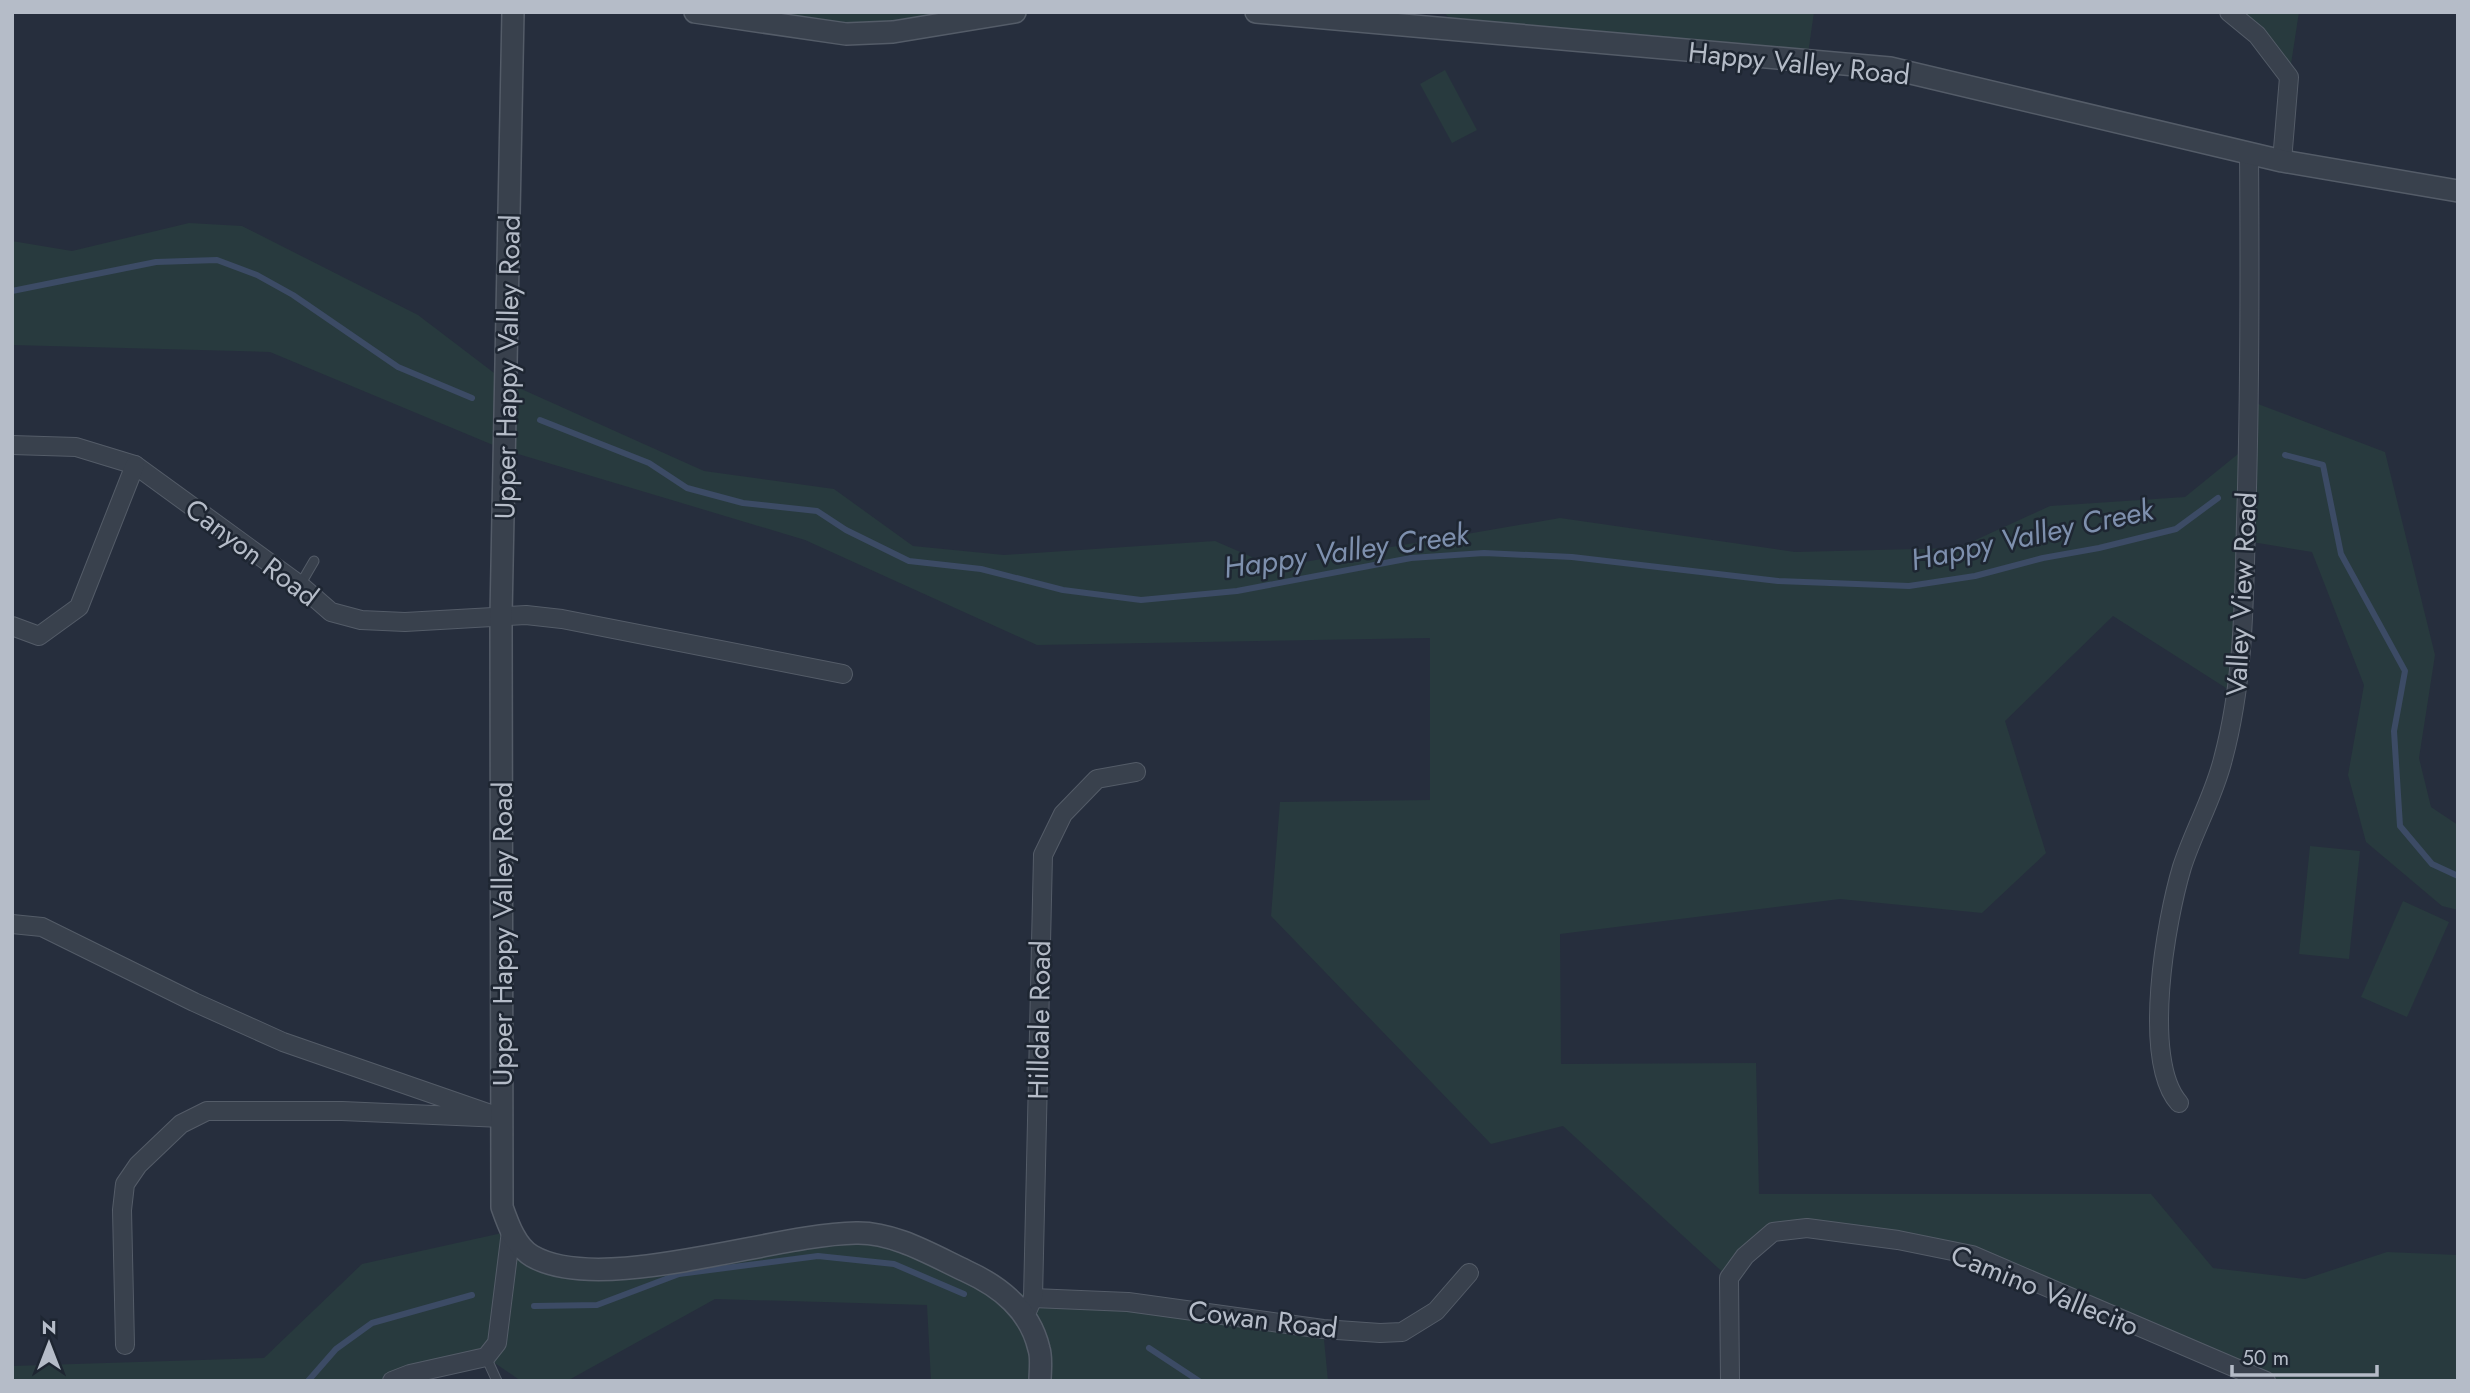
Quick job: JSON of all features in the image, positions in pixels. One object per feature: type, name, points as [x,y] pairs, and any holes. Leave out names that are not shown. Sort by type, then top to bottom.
[{"type":"street","name":"Upper Happy Valley Road","points":[[513,12],[501,616],[502,1207],[510,1231],[530,1256],[565,1268],[619,1269],[678,1261],[795,1238],[858,1233],[886,1236],[982,1278],[1029,1307],[1040,1349],[1040,1381]]},
{"type":"street","points":[[695,12],[846,34],[893,32],[1015,12]]},
{"type":"street","name":"Happy Valley Road","points":[[1256,12],[1890,68],[2282,161],[2458,191]]},
{"type":"street","points":[[2229,12],[2256,35],[2289,77],[2282,161]]},
{"type":"street","name":"Valley View Road","points":[[2179,1103],[2170,1093],[2163,1072],[2161,1049],[2160,993],[2168,922],[2182,867],[2223,761],[2237,695],[2243,642],[2250,401],[2249,152]]},
{"type":"street","name":"Canyon Road","points":[[12,445],[76,447],[135,465],[300,585],[331,612],[361,620],[405,622],[526,615],[843,674]]},
{"type":"street","points":[[12,625],[39,636],[79,607],[135,465]]},
{"type":"street","name":"Hilldale Road","points":[[1029,1307],[1043,855],[1063,814],[1097,779],[1136,772]]},
{"type":"street","points":[[12,924],[42,927],[194,1002],[283,1042],[502,1118]]},
{"type":"street","points":[[125,1345],[122,1210],[125,1184],[138,1166],[181,1124],[207,1111],[342,1111],[502,1118]]},
{"type":"street","name":"Camino Vallecito","points":[[1730,1381],[1729,1278],[1745,1256],[1773,1232],[1807,1228],[1898,1240],[1972,1255],[2266,1381]]},
{"type":"street","points":[[392,1381],[410,1374],[486,1357],[497,1343],[510,1231]]},
{"type":"street","name":"Cowan Road","points":[[1029,1307],[1128,1302],[1323,1329],[1402,1332],[1436,1311],[1469,1273]]},
{"type":"lane","points":[[300,585],[314,561]]},
{"type":"lane","points":[[486,1357],[497,1381]]},
{"type":"shaded area","points":[[695,12],[1015,12],[893,32]]},
{"type":"shaded area","points":[[1443,12],[1814,12],[1807,61],[1464,31]]},
{"type":"shaded area","points":[[2229,12],[2299,12],[2289,77]]},
{"type":"shaded area","points":[[1445,70],[1477,130],[1452,143],[1420,84]]},
{"type":"shaded area","points":[[189,223],[242,226],[418,315],[506,382],[704,471],[834,489],[913,546],[1004,555],[1215,541],[1275,567],[1560,518],[1795,552],[1958,548],[2050,506],[2185,497],[2249,445],[2250,401],[2385,452],[2435,655],[2419,758],[2431,807],[2458,825],[2458,910],[2442,906],[2366,842],[2348,775],[2364,685],[2312,552],[2246,541],[2237,695],[2113,616],[2005,721],[2046,853],[1982,913],[1840,899],[1560,934],[1561,1064],[1756,1063],[1759,1194],[2151,1194],[2213,1268],[2305,1279],[2387,1252],[2458,1255],[2458,1381],[2266,1381],[1972,1255],[1773,1232],[1729,1278],[1563,1126],[1491,1144],[1271,916],[1280,802],[1430,800],[1430,638],[1037,645],[805,540],[505,450],[270,352],[12,345],[12,241],[72,251]]},
{"type":"shaded area","points":[[2310,846],[2360,851],[2349,959],[2299,954]]},
{"type":"shaded area","points":[[2403,901],[2449,922],[2407,1017],[2361,997]]},
{"type":"shaded area","points":[[511,1231],[565,1268],[858,1233],[1034,1298],[1323,1329],[1328,1381],[931,1381],[927,1305],[715,1299],[567,1381],[521,1381],[486,1357],[392,1381],[12,1381],[12,1366],[264,1358],[362,1264]]},
{"type":"waterway","name":"Happy Valley Creek","points":[[12,291],[156,262],[217,260],[257,275],[293,295],[398,367],[472,398]]},
{"type":"waterway","name":"Happy Valley Creek","points":[[540,420],[649,463],[687,488],[743,503],[817,511],[846,530],[909,561],[981,569],[1063,590],[1141,600],[1237,591],[1411,558],[1484,553],[1572,557],[1778,581],[1909,586],[1975,576],[2176,529],[2218,498]]},
{"type":"waterway","name":"Happy Valley Creek","points":[[2285,455],[2323,465],[2341,554],[2405,671],[2394,731],[2400,826],[2432,864],[2458,876]]},
{"type":"waterway","points":[[534,1306],[597,1305],[679,1274],[818,1256],[894,1264],[964,1294]]},
{"type":"waterway","points":[[308,1381],[336,1349],[372,1323],[472,1295]]},
{"type":"waterway","points":[[1149,1348],[1199,1381]]}]
